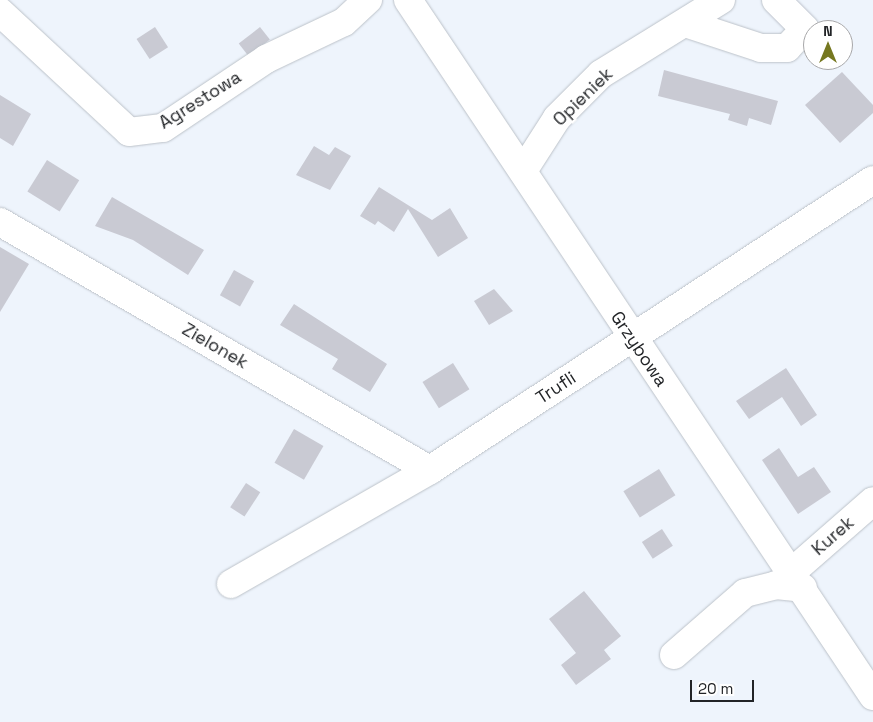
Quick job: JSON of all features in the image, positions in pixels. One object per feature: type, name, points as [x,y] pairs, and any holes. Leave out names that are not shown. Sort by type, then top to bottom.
[{"type":"street","name":"Agrestowa","points":[[0,12],[129,132],[163,128],[266,59],[344,22],[368,0]]},
{"type":"street","name":"Grzybowa","points":[[408,0],[523,171],[632,339],[798,579],[873,696]]},
{"type":"street","name":"Opieniek","points":[[523,171],[557,118],[601,74],[721,0]]},
{"type":"street","points":[[685,23],[761,48],[787,48],[805,29],[776,0]]},
{"type":"street","name":"Trufli","points":[[231,584],[430,470],[873,180]]},
{"type":"street","name":"Zielonek","points":[[0,222],[430,470]]},
{"type":"street","name":"Kurek","points":[[798,579],[873,501]]},
{"type":"street","points":[[674,655],[745,593],[760,577],[768,557],[768,535]]},
{"type":"street","points":[[745,593],[798,579]]},
{"type":"building","points":[[155,27],[168,47],[150,59],[137,39]]},
{"type":"building","points":[[260,27],[270,40],[249,56],[239,44]]},
{"type":"building","points":[[664,70],[778,101],[771,125],[749,118],[747,126],[728,120],[730,114],[658,96]]},
{"type":"building","points":[[842,72],[873,105],[873,113],[840,143],[805,105]]},
{"type":"building","points":[[0,95],[31,114],[13,146],[0,138]]},
{"type":"building","points":[[314,146],[329,155],[335,147],[351,156],[330,190],[296,175]]},
{"type":"building","points":[[47,160],[79,180],[60,212],[27,191]]},
{"type":"building","points":[[379,187],[432,220],[450,208],[468,238],[438,257],[408,209],[394,232],[378,221],[375,225],[360,216]]},
{"type":"building","points":[[112,197],[204,250],[188,275],[133,240],[95,226]]},
{"type":"building","points":[[0,247],[29,264],[0,312]]},
{"type":"building","points":[[234,270],[254,281],[240,307],[220,295]]},
{"type":"building","points":[[494,289],[513,311],[489,325],[474,301]]},
{"type":"building","points":[[294,304],[387,364],[370,392],[332,369],[338,359],[280,325]]},
{"type":"building","points":[[453,363],[469,389],[439,408],[422,382]]},
{"type":"building","points":[[786,368],[817,415],[801,426],[782,397],[749,419],[736,401]]},
{"type":"building","points":[[294,429],[323,446],[304,480],[274,463]]},
{"type":"building","points":[[779,448],[798,477],[814,467],[831,492],[798,514],[762,460]]},
{"type":"building","points":[[659,469],[675,495],[640,518],[623,491]]},
{"type":"building","points":[[246,483],[260,492],[244,517],[230,507]]},
{"type":"building","points":[[662,529],[673,546],[653,559],[642,542]]},
{"type":"building","points":[[584,591],[621,636],[604,650],[611,659],[576,685],[561,665],[576,653],[549,619]]}]
